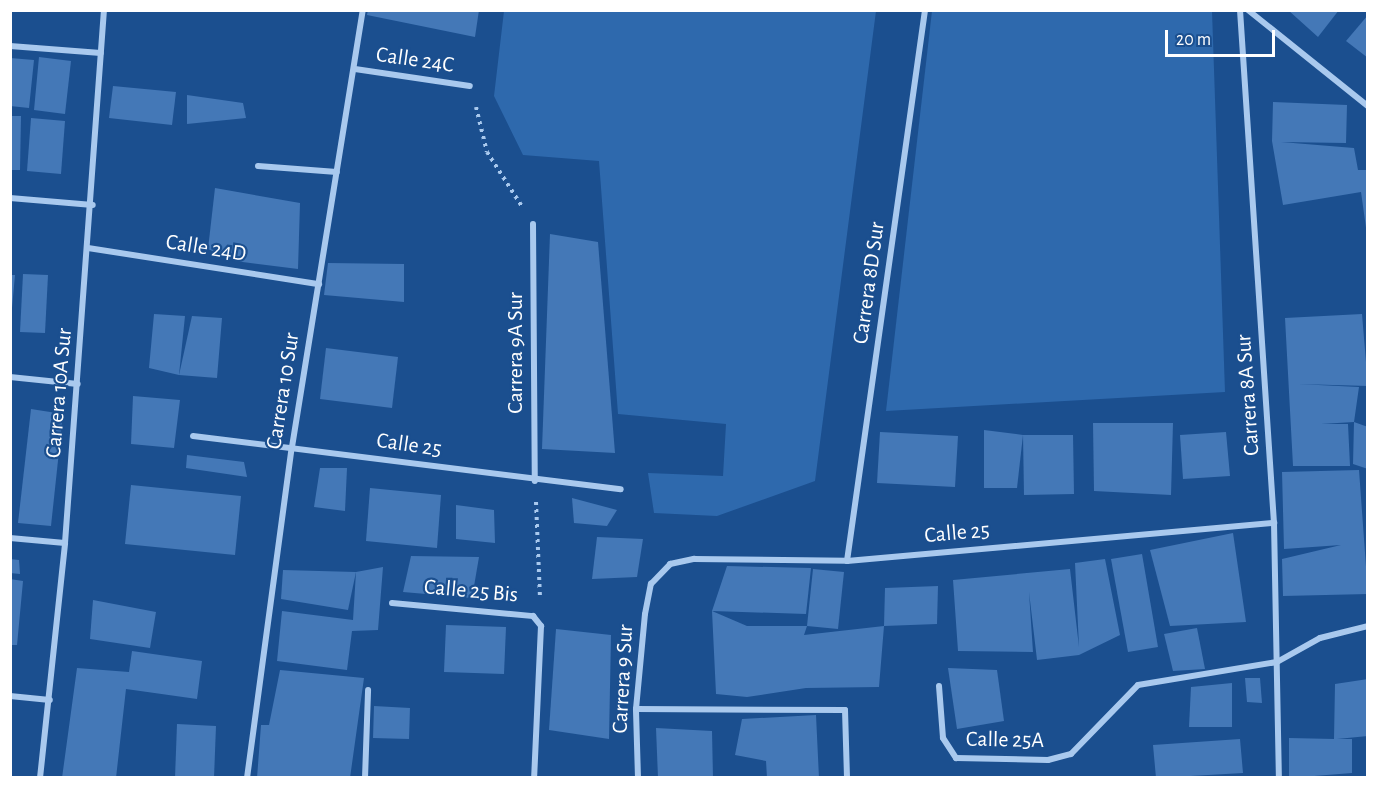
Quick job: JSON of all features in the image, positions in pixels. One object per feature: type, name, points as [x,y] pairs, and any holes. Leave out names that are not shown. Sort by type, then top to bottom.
[{"type":"street","name":"Carrera 10A Sur","points":[[40,777],[65,543],[93,204],[104,10]]},
{"type":"street","name":"Carrera 10 Sur","points":[[248,777],[292,447],[363,10]]},
{"type":"street","name":"Carrera 8D Sur","points":[[847,561],[925,10]]},
{"type":"street","name":"Carrera 8A Sur","points":[[1240,10],[1274,523],[1279,777]]},
{"type":"street","points":[[1248,10],[1368,106]]},
{"type":"street","points":[[10,46],[101,53]]},
{"type":"street","name":"Calle 24C","points":[[355,69],[470,86]]},
{"type":"street","points":[[258,166],[337,172]]},
{"type":"street","points":[[10,198],[93,204]]},
{"type":"street","name":"Carrera 9A Sur","points":[[533,224],[535,481]]},
{"type":"street","name":"Calle 24D","points":[[88,248],[319,284]]},
{"type":"street","points":[[10,377],[78,384]]},
{"type":"street","name":"Calle 25","points":[[193,436],[292,447],[535,481],[621,489]]},
{"type":"street","name":"Calle 25","points":[[651,584],[670,564],[694,559],[847,561],[1274,523]]},
{"type":"street","points":[[10,538],[65,543]]},
{"type":"street","name":"Carrera 9 Sur","points":[[638,777],[636,709],[651,584]]},
{"type":"street","name":"Calle 25 Bis","points":[[392,603],[524,613],[541,626]]},
{"type":"street","points":[[534,777],[541,626]]},
{"type":"street","points":[[1277,662],[1320,638],[1368,626]]},
{"type":"street","name":"Calle 25A","points":[[939,686],[943,738],[956,758],[1048,760],[1071,754],[1138,685],[1277,662]]},
{"type":"street","points":[[365,777],[368,690]]},
{"type":"street","points":[[10,696],[50,700]]},
{"type":"street","points":[[636,709],[846,710],[847,777]]},
{"type":"path","points":[[470,86],[487,152],[533,224]]},
{"type":"path","points":[[535,481],[541,626]]},
{"type":"shaded area","points":[[504,11],[876,11],[815,481],[717,516],[654,513],[648,473],[723,476],[726,424],[618,414],[599,161],[523,155],[494,96]]},
{"type":"shaded area","points":[[932,11],[1212,11],[1225,392],[886,411]]},
{"type":"building","points":[[368,10],[479,10],[475,37],[367,15]]},
{"type":"building","points":[[1288,10],[1339,10],[1318,37]]},
{"type":"building","points":[[1368,15],[1368,58],[1346,41]]},
{"type":"building","points":[[39,57],[71,61],[65,114],[34,110]]},
{"type":"building","points":[[10,58],[34,60],[29,108],[10,106]]},
{"type":"building","points":[[113,86],[176,92],[172,125],[109,118]]},
{"type":"building","points":[[187,95],[243,103],[246,118],[187,124]]},
{"type":"building","points":[[1273,102],[1347,105],[1346,143],[1281,142],[1354,148],[1358,170],[1368,170],[1368,242],[1361,192],[1283,205],[1272,141]]},
{"type":"building","points":[[10,116],[21,116],[20,170],[10,170]]},
{"type":"building","points":[[31,118],[65,121],[61,174],[27,171]]},
{"type":"building","points":[[215,188],[300,203],[298,269],[235,261],[208,249]]},
{"type":"building","points":[[550,234],[598,242],[615,453],[542,449]]},
{"type":"building","points":[[328,263],[404,264],[404,302],[324,295]]},
{"type":"building","points":[[23,274],[48,275],[45,333],[20,332]]},
{"type":"building","points":[[10,275],[15,275],[12,308],[10,308]]},
{"type":"building","points":[[154,314],[185,316],[179,375],[149,368]]},
{"type":"building","points":[[1362,314],[1368,386],[1298,384],[1359,387],[1354,422],[1321,424],[1348,424],[1350,466],[1293,466],[1285,318]]},
{"type":"building","points":[[192,316],[222,318],[217,378],[179,375]]},
{"type":"building","points":[[326,348],[398,357],[392,408],[320,399]]},
{"type":"building","points":[[133,396],[180,400],[174,448],[131,444]]},
{"type":"building","points":[[31,409],[63,414],[51,526],[18,523]]},
{"type":"building","points":[[1354,422],[1368,427],[1368,469],[1353,464]]},
{"type":"building","points":[[1093,423],[1173,423],[1171,495],[1094,491]]},
{"type":"building","points":[[984,430],[1023,435],[1017,488],[984,488]]},
{"type":"building","points":[[880,432],[958,436],[955,487],[877,483]]},
{"type":"building","points":[[1226,432],[1230,476],[1183,479],[1180,435]]},
{"type":"building","points":[[1023,435],[1073,435],[1074,494],[1024,495]]},
{"type":"building","points":[[187,455],[244,462],[247,477],[186,468]]},
{"type":"building","points":[[320,468],[347,468],[345,511],[314,507]]},
{"type":"building","points":[[1359,470],[1368,594],[1283,596],[1282,559],[1341,545],[1284,549],[1282,472]]},
{"type":"building","points":[[131,485],[241,496],[235,555],[125,544]]},
{"type":"building","points":[[370,488],[441,495],[437,548],[366,541]]},
{"type":"building","points":[[572,498],[617,510],[607,526],[574,523]]},
{"type":"building","points":[[456,505],[494,510],[495,543],[456,539]]},
{"type":"building","points":[[1233,533],[1246,622],[1170,626],[1150,550]]},
{"type":"building","points":[[597,537],[643,539],[637,577],[592,579]]},
{"type":"building","points":[[1142,554],[1158,647],[1128,652],[1111,559]]},
{"type":"building","points":[[411,556],[479,557],[472,598],[403,592]]},
{"type":"building","points":[[10,559],[19,560],[20,574],[10,573]]},
{"type":"building","points":[[1105,559],[1120,635],[1079,655],[1037,660],[1029,592],[1033,652],[958,651],[953,580],[1070,569],[1079,647],[1075,563]]},
{"type":"building","points":[[727,566],[811,568],[806,614],[712,611]]},
{"type":"building","points":[[383,567],[378,630],[352,631],[347,670],[277,661],[282,611],[353,620],[356,572]]},
{"type":"building","points":[[813,569],[844,572],[838,629],[807,626]]},
{"type":"building","points":[[283,570],[356,572],[348,610],[281,599]]},
{"type":"building","points":[[10,579],[23,581],[17,645],[10,645]]},
{"type":"building","points":[[938,586],[937,624],[884,626],[885,588]]},
{"type":"building","points":[[93,600],[156,612],[150,648],[90,639]]},
{"type":"building","points":[[712,611],[747,626],[807,626],[804,635],[884,626],[879,687],[806,688],[747,697],[716,694]]},
{"type":"building","points":[[446,625],[506,627],[504,674],[444,672]]},
{"type":"building","points":[[1197,628],[1205,669],[1173,671],[1164,634]]},
{"type":"building","points":[[556,629],[611,635],[609,739],[549,730]]},
{"type":"building","points":[[132,651],[202,661],[197,699],[126,689],[116,778],[62,778],[77,668],[129,672]]},
{"type":"building","points":[[948,668],[997,670],[1004,721],[957,729]]},
{"type":"building","points":[[280,670],[364,678],[350,778],[257,778],[261,725],[269,725]]},
{"type":"building","points":[[1245,678],[1260,678],[1262,703],[1247,702]]},
{"type":"building","points":[[1368,679],[1368,736],[1337,739],[1352,739],[1352,773],[1289,778],[1289,738],[1334,739],[1335,684]]},
{"type":"building","points":[[1232,683],[1232,727],[1189,727],[1191,687]]},
{"type":"building","points":[[374,706],[410,708],[409,739],[373,738]]},
{"type":"building","points":[[816,715],[819,778],[767,778],[766,761],[735,755],[742,719]]},
{"type":"building","points":[[177,724],[216,726],[214,778],[175,778]]},
{"type":"building","points":[[656,728],[712,731],[713,778],[658,778]]},
{"type":"building","points":[[1240,739],[1243,773],[1156,778],[1153,745]]}]
